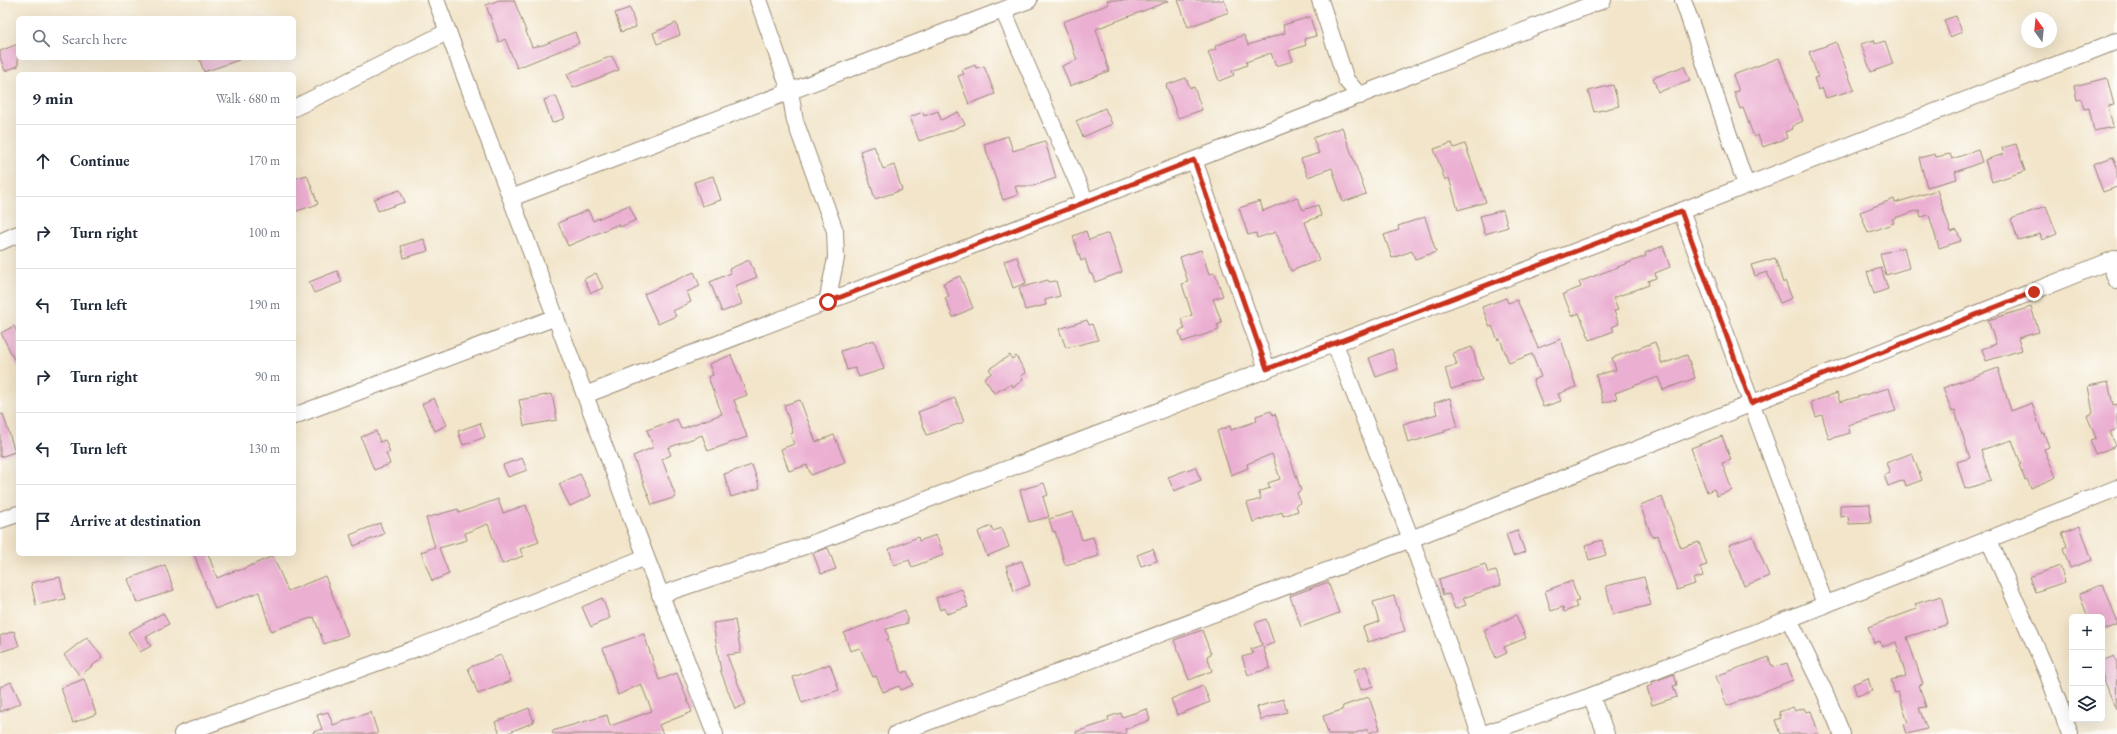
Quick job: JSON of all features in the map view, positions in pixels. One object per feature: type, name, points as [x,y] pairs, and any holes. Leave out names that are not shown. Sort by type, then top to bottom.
[{"type":"street","points":[[758,0],[790,91],[795,122],[835,231],[836,258],[828,302]]},
{"type":"street","points":[[1320,0],[1346,80],[1360,96]]},
{"type":"street","points":[[585,395],[1360,96],[1603,0]]},
{"type":"street","points":[[1683,0],[1746,185]]},
{"type":"street","points":[[439,1],[447,32],[660,595],[715,734]]},
{"type":"street","points":[[511,198],[1003,10],[1021,1]]},
{"type":"street","points":[[1003,10],[1086,202]]},
{"type":"street","points":[[296,107],[447,32]]},
{"type":"street","points":[[660,595],[812,544],[1681,211],[2117,41]]},
{"type":"street","points":[[1194,160],[1267,369]]},
{"type":"street","points":[[1681,211],[1825,604]]},
{"type":"street","points":[[0,242],[16,235]]},
{"type":"street","points":[[896,734],[1411,539],[2113,260],[2117,281]]},
{"type":"street","points":[[296,415],[556,317]]},
{"type":"street","points":[[1335,344],[1411,539],[1480,734]]},
{"type":"street","points":[[1484,734],[1591,696],[1789,620],[1988,538],[2117,488]]},
{"type":"street","points":[[0,520],[16,515]]},
{"type":"street","points":[[1988,538],[2048,672],[2070,734]]},
{"type":"street","points":[[182,734],[417,648],[646,557]]},
{"type":"street","points":[[1789,620],[1825,693],[1842,734]]},
{"type":"street","points":[[1591,696],[1606,734]]},
{"type":"building","points":[[499,0],[514,0],[532,47],[543,45],[575,32],[579,43],[517,68],[505,39],[499,42],[486,5]]},
{"type":"building","points":[[1107,0],[1169,1],[1096,29],[1109,71],[1070,86],[1062,66],[1077,60],[1063,22],[1109,4]]},
{"type":"building","points":[[1178,0],[1224,0],[1229,12],[1188,27]]},
{"type":"building","points":[[630,8],[636,27],[621,32],[615,13]]},
{"type":"building","points":[[1956,16],[1962,32],[1950,37],[1944,20]]},
{"type":"building","points":[[1310,17],[1316,36],[1304,39],[1306,45],[1289,51],[1293,61],[1276,66],[1271,53],[1246,62],[1247,65],[1232,71],[1234,75],[1219,81],[1208,52],[1216,49],[1215,46],[1244,35],[1248,45],[1285,33],[1283,25]]},
{"type":"building","points":[[676,23],[680,35],[657,44],[653,33]]},
{"type":"building","points":[[1874,40],[1875,44],[1885,41],[1893,64],[1871,72],[1861,44]]},
{"type":"building","points":[[1836,42],[1854,90],[1826,98],[1822,88],[1818,90],[1814,78],[1818,77],[1809,52]]},
{"type":"building","points":[[16,45],[16,60],[18,60],[18,66],[5,71],[0,57],[0,51]]},
{"type":"building","points":[[612,56],[619,70],[573,88],[567,74]]},
{"type":"building","points":[[1779,58],[1803,121],[1792,126],[1793,129],[1785,132],[1787,138],[1763,147],[1758,135],[1754,137],[1743,108],[1740,109],[1734,92],[1739,91],[1733,75]]},
{"type":"building","points":[[200,60],[239,60],[204,72]]},
{"type":"building","points":[[975,65],[976,68],[984,66],[995,94],[969,104],[958,76],[964,74],[962,70]]},
{"type":"building","points":[[1684,66],[1690,81],[1658,92],[1653,78]]},
{"type":"building","points":[[1186,78],[1190,88],[1194,87],[1202,110],[1178,118],[1166,85]]},
{"type":"building","points":[[2107,78],[2114,105],[2108,106],[2113,127],[2094,131],[2089,108],[2084,109],[2081,99],[2077,100],[2074,86]]},
{"type":"building","points":[[1613,85],[1619,106],[1594,112],[1588,91]]},
{"type":"building","points":[[556,96],[565,118],[552,123],[544,100]]},
{"type":"building","points":[[1105,108],[1112,124],[1083,137],[1076,121]]},
{"type":"building","points":[[938,111],[941,120],[958,112],[965,124],[950,131],[919,141],[910,117],[923,112],[924,116]]},
{"type":"building","points":[[1342,127],[1366,194],[1343,202],[1332,168],[1308,177],[1301,159],[1319,153],[1313,138]]},
{"type":"building","points":[[1008,136],[1013,151],[1045,141],[1056,178],[1033,186],[1015,186],[1018,195],[1003,200],[984,144]]},
{"type":"building","points":[[1452,143],[1454,148],[1465,144],[1486,202],[1458,210],[1449,178],[1445,180],[1434,149]]},
{"type":"building","points":[[2016,144],[2025,171],[1992,182],[1985,160],[2004,154],[2002,148]]},
{"type":"building","points":[[874,146],[883,169],[894,165],[902,190],[875,199],[860,151]]},
{"type":"building","points":[[1978,150],[1982,162],[1955,172],[1957,179],[1927,187],[1919,158],[1935,154],[1936,157],[1950,154],[1952,159]]},
{"type":"building","points":[[2113,157],[2117,167],[2117,187],[2103,192],[2093,164]]},
{"type":"building","points":[[307,175],[318,204],[296,211],[296,178]]},
{"type":"building","points":[[713,176],[721,200],[702,206],[694,182]]},
{"type":"building","points":[[400,190],[405,202],[378,211],[374,199]]},
{"type":"building","points":[[1937,190],[1951,232],[1957,230],[1961,241],[1939,248],[1929,215],[1921,217],[1919,210],[1892,219],[1894,223],[1868,233],[1860,212],[1894,199],[1895,203]]},
{"type":"building","points":[[1297,197],[1303,210],[1318,205],[1321,216],[1305,222],[1319,260],[1291,271],[1276,232],[1257,238],[1256,233],[1248,235],[1239,208],[1260,201],[1263,211]]},
{"type":"building","points":[[629,205],[636,220],[620,227],[619,224],[568,246],[558,223],[588,210],[593,221]]},
{"type":"building","points":[[2046,206],[2057,234],[2042,240],[2040,234],[2018,240],[2011,219]]},
{"type":"building","points":[[1503,210],[1508,227],[1485,234],[1480,216]]},
{"type":"building","points":[[1425,217],[1436,252],[1415,259],[1412,251],[1392,258],[1384,235],[1399,230],[1398,226]]},
{"type":"building","points":[[1086,231],[1089,240],[1109,233],[1122,272],[1095,282],[1092,274],[1090,274],[1085,259],[1081,261],[1073,236]]},
{"type":"building","points":[[424,239],[428,251],[404,258],[401,246]]},
{"type":"building","points":[[1663,246],[1670,267],[1655,273],[1656,278],[1648,281],[1649,285],[1613,298],[1618,310],[1614,311],[1619,324],[1612,327],[1614,331],[1590,340],[1579,313],[1572,316],[1563,294],[1581,287],[1579,282],[1646,256],[1645,253]]},
{"type":"building","points":[[1904,247],[1909,268],[1886,275],[1880,254]]},
{"type":"building","points":[[1201,250],[1209,274],[1215,273],[1223,296],[1213,299],[1222,323],[1217,325],[1219,330],[1182,342],[1179,331],[1185,329],[1181,319],[1192,315],[1182,284],[1188,282],[1180,257]]},
{"type":"building","points":[[1017,257],[1026,283],[1013,288],[1004,261]]},
{"type":"building","points":[[1775,258],[1783,283],[1785,281],[1792,298],[1780,303],[1767,272],[1755,276],[1751,265]]},
{"type":"building","points":[[749,260],[757,277],[735,286],[742,304],[722,312],[710,282],[731,273],[729,269]]},
{"type":"building","points":[[1881,268],[1888,289],[1874,294],[1867,272]]},
{"type":"building","points":[[337,271],[342,282],[314,293],[309,282]]},
{"type":"building","points":[[694,272],[700,286],[687,292],[691,302],[673,311],[676,316],[658,324],[644,294]]},
{"type":"building","points":[[596,273],[603,288],[591,293],[584,279]]},
{"type":"building","points":[[960,276],[973,308],[953,317],[945,298],[949,296],[943,283]]},
{"type":"building","points":[[1048,280],[1049,282],[1056,281],[1060,296],[1045,300],[1046,305],[1025,310],[1019,288]]},
{"type":"building","points":[[1506,298],[1508,303],[1517,300],[1538,348],[1561,339],[1576,387],[1558,394],[1561,401],[1543,407],[1533,380],[1541,377],[1532,354],[1509,363],[1500,339],[1498,340],[1492,326],[1490,327],[1482,307]]},
{"type":"building","points":[[2031,307],[2039,332],[2018,338],[2022,350],[1986,361],[1982,349],[1996,344],[1988,320]]},
{"type":"building","points":[[1087,320],[1089,325],[1092,324],[1098,340],[1066,348],[1059,329]]},
{"type":"building","points":[[14,326],[16,330],[16,363],[1,333]]},
{"type":"building","points":[[874,340],[884,369],[859,377],[855,368],[847,370],[841,351]]},
{"type":"building","points":[[1655,342],[1662,364],[1687,355],[1695,378],[1663,390],[1658,377],[1615,393],[1617,399],[1603,403],[1596,375],[1616,370],[1612,358]]},
{"type":"building","points":[[1472,347],[1482,380],[1451,389],[1445,368],[1457,365],[1453,353]]},
{"type":"building","points":[[1392,349],[1398,369],[1376,377],[1369,358]]},
{"type":"building","points":[[731,355],[747,395],[734,400],[747,437],[708,451],[702,435],[668,448],[671,455],[662,459],[676,497],[652,505],[633,456],[654,447],[647,430],[677,419],[681,429],[722,414],[708,377],[713,375],[709,364]]},
{"type":"building","points":[[1010,355],[1012,359],[1016,356],[1026,373],[1021,376],[1023,380],[1013,387],[1012,384],[994,393],[984,378],[992,373],[989,369]]},
{"type":"building","points":[[1998,368],[2011,411],[2032,403],[2042,434],[2044,433],[2049,447],[2044,449],[2056,477],[2031,488],[2027,479],[2025,480],[2019,465],[2021,464],[2012,440],[1981,450],[1991,481],[1965,489],[1957,462],[1970,458],[1955,411],[1952,412],[1943,388]]},
{"type":"building","points":[[2108,382],[2113,405],[2117,404],[2117,429],[2110,432],[2116,446],[2095,454],[2090,440],[2096,438],[2087,416],[2093,413],[2088,386]]},
{"type":"building","points":[[1889,388],[1896,411],[1848,425],[1850,433],[1829,439],[1822,415],[1816,417],[1811,402],[1837,393],[1840,402]]},
{"type":"building","points":[[552,394],[557,420],[524,426],[519,400]]},
{"type":"building","points":[[434,398],[447,425],[435,431],[422,404]]},
{"type":"building","points":[[955,398],[964,422],[927,435],[918,412]]},
{"type":"building","points":[[1450,398],[1458,426],[1444,430],[1445,432],[1408,443],[1403,424],[1437,414],[1434,403]]},
{"type":"building","points":[[800,400],[816,442],[834,435],[845,462],[811,475],[807,465],[789,471],[781,449],[794,444],[790,434],[793,433],[784,405]]},
{"type":"building","points":[[1271,411],[1273,415],[1275,414],[1301,490],[1297,493],[1301,503],[1296,505],[1298,511],[1283,516],[1282,512],[1253,522],[1247,503],[1261,499],[1259,492],[1270,488],[1268,483],[1280,479],[1272,454],[1247,464],[1248,468],[1231,475],[1217,431],[1230,426],[1231,430],[1257,421],[1256,416]]},
{"type":"building","points":[[3,414],[15,452],[0,457],[0,415]]},
{"type":"building","points":[[480,423],[485,437],[463,445],[458,431]]},
{"type":"building","points":[[376,431],[380,442],[385,440],[390,452],[386,453],[390,464],[374,470],[361,437]]},
{"type":"building","points":[[1722,436],[1731,460],[1722,463],[1732,490],[1717,496],[1714,489],[1707,492],[1691,448]]},
{"type":"building","points":[[1912,453],[1922,480],[1906,486],[1904,480],[1888,486],[1884,475],[1890,473],[1886,463]]},
{"type":"building","points":[[522,458],[527,470],[508,477],[503,465]]},
{"type":"building","points":[[752,465],[760,488],[731,497],[724,474]]},
{"type":"building","points":[[1195,467],[1201,480],[1174,491],[1168,477]]},
{"type":"building","points":[[580,474],[591,496],[570,506],[559,484]]},
{"type":"building","points":[[1044,483],[1048,495],[1043,497],[1049,517],[1029,522],[1020,490]]},
{"type":"building","points":[[1662,497],[1681,548],[1699,542],[1707,565],[1700,567],[1703,576],[1693,579],[1695,584],[1677,590],[1658,535],[1652,537],[1640,505]]},
{"type":"building","points":[[498,499],[503,513],[526,505],[539,542],[520,549],[523,556],[502,564],[488,524],[465,533],[467,540],[439,548],[449,574],[432,581],[421,552],[435,547],[426,518],[458,509],[459,513]]},
{"type":"building","points":[[1870,504],[1871,523],[1849,524],[1848,516],[1840,517],[1840,505]]},
{"type":"building","points":[[1073,512],[1082,540],[1093,537],[1099,556],[1065,565],[1055,531],[1053,532],[1049,519]]},
{"type":"building","points":[[380,523],[384,534],[354,546],[350,535]]},
{"type":"building","points":[[991,526],[993,531],[1002,528],[1009,547],[987,556],[978,532]]},
{"type":"building","points":[[2080,526],[2092,560],[2070,568],[2063,548],[2067,546],[2062,533]]},
{"type":"building","points":[[1517,530],[1525,552],[1513,556],[1506,534]]},
{"type":"building","points":[[936,535],[944,555],[912,567],[909,560],[894,565],[889,549],[918,537],[919,541]]},
{"type":"building","points":[[1753,536],[1769,576],[1744,586],[1729,545]]},
{"type":"building","points":[[1602,540],[1606,555],[1589,560],[1585,545]]},
{"type":"building","points":[[828,548],[836,569],[821,574],[813,553]]},
{"type":"building","points":[[1153,549],[1157,561],[1141,566],[1137,555]]},
{"type":"building","points":[[195,556],[209,556],[217,578],[273,556],[288,591],[325,576],[348,635],[324,644],[314,617],[271,631],[259,592],[215,609]]},
{"type":"building","points":[[1022,561],[1030,585],[1014,591],[1006,566]]},
{"type":"building","points":[[1485,564],[1488,573],[1496,571],[1501,585],[1463,598],[1466,605],[1455,609],[1449,594],[1443,595],[1439,579]]},
{"type":"building","points":[[165,565],[174,590],[137,603],[128,579]]},
{"type":"building","points":[[2060,566],[2065,582],[2035,592],[2029,577]]},
{"type":"building","points":[[60,577],[65,599],[36,605],[31,583]]},
{"type":"building","points":[[1644,577],[1651,605],[1613,614],[1606,586]]},
{"type":"building","points":[[1572,581],[1579,601],[1575,602],[1577,607],[1564,612],[1563,607],[1551,611],[1545,591]]},
{"type":"building","points":[[1328,582],[1339,613],[1301,627],[1290,596]]},
{"type":"building","points":[[2103,584],[2117,620],[2117,625],[2105,630],[2105,614],[2087,614],[2079,594]]},
{"type":"building","points":[[962,589],[968,607],[947,614],[945,608],[940,610],[936,598]]},
{"type":"building","points":[[1394,596],[1405,631],[1368,642],[1363,627],[1379,622],[1373,602]]},
{"type":"building","points":[[1941,596],[1948,624],[1907,637],[1923,684],[1919,685],[1926,707],[1919,708],[1927,729],[1907,734],[1904,724],[1908,723],[1898,692],[1895,693],[1891,680],[1906,676],[1896,642],[1882,647],[1880,641],[1874,643],[1868,627],[1917,609],[1915,604]]},
{"type":"building","points":[[602,598],[610,618],[591,627],[582,607]]},
{"type":"building","points":[[905,610],[908,623],[886,629],[889,639],[887,639],[902,673],[907,671],[913,685],[901,690],[899,686],[883,692],[876,676],[873,677],[860,648],[850,651],[844,633]]},
{"type":"building","points":[[163,613],[169,624],[146,637],[151,646],[140,652],[128,632]]},
{"type":"building","points":[[1516,615],[1526,638],[1504,647],[1507,653],[1496,658],[1484,630]]},
{"type":"building","points":[[1266,619],[1274,643],[1263,647],[1270,668],[1248,675],[1242,657],[1253,654],[1251,649],[1262,645],[1255,623]]},
{"type":"building","points":[[735,620],[741,653],[727,655],[746,704],[735,709],[721,672],[713,623]]},
{"type":"building","points":[[1202,630],[1211,654],[1207,656],[1212,671],[1189,680],[1174,640]]},
{"type":"building","points":[[14,631],[19,646],[0,652],[0,636]]},
{"type":"building","points":[[644,634],[659,680],[677,673],[692,712],[659,725],[663,734],[553,734],[552,731],[607,715],[610,726],[652,711],[641,684],[618,695],[603,648]]},
{"type":"building","points":[[87,637],[103,657],[80,676],[64,655]]},
{"type":"building","points":[[501,655],[511,681],[478,694],[468,668]]},
{"type":"building","points":[[2114,656],[2117,664],[2116,710],[2105,682],[2105,660]]},
{"type":"building","points":[[1769,657],[1771,665],[1774,667],[1787,663],[1793,680],[1727,706],[1716,676]]},
{"type":"building","points":[[830,664],[839,690],[802,703],[793,677]]},
{"type":"building","points":[[1366,666],[1373,686],[1361,690],[1354,670]]},
{"type":"building","points":[[1674,674],[1677,685],[1673,686],[1677,697],[1652,705],[1647,687],[1653,685],[1652,682]]},
{"type":"building","points":[[1868,678],[1872,691],[1857,696],[1853,684]]},
{"type":"building","points":[[84,679],[96,714],[73,723],[61,688]]},
{"type":"building","points":[[11,682],[21,703],[0,712],[0,687]]},
{"type":"building","points":[[1203,686],[1210,702],[1177,715],[1171,699]]},
{"type":"building","points":[[1369,697],[1380,729],[1369,733],[1368,729],[1352,734],[1328,734],[1323,716],[1342,710],[1343,706]]},
{"type":"building","points":[[1283,699],[1287,712],[1261,720],[1257,707]]},
{"type":"building","points":[[1793,707],[1795,711],[1804,708],[1806,712],[1811,711],[1819,734],[1780,734],[1775,720],[1781,718],[1779,712]]},
{"type":"building","points":[[529,708],[534,722],[505,734],[500,734],[495,722]]},
{"type":"building","points":[[1147,709],[1150,720],[1125,729],[1126,734],[1076,734],[1076,732],[1109,721],[1108,717],[1121,713],[1122,717]]},
{"type":"building","points":[[328,712],[333,725],[371,712],[378,734],[313,734],[313,732],[322,729],[317,715]]},
{"type":"route","points":[[828,302],[1194,160],[1267,369],[1681,211],[1751,403],[2034,292]]}]
